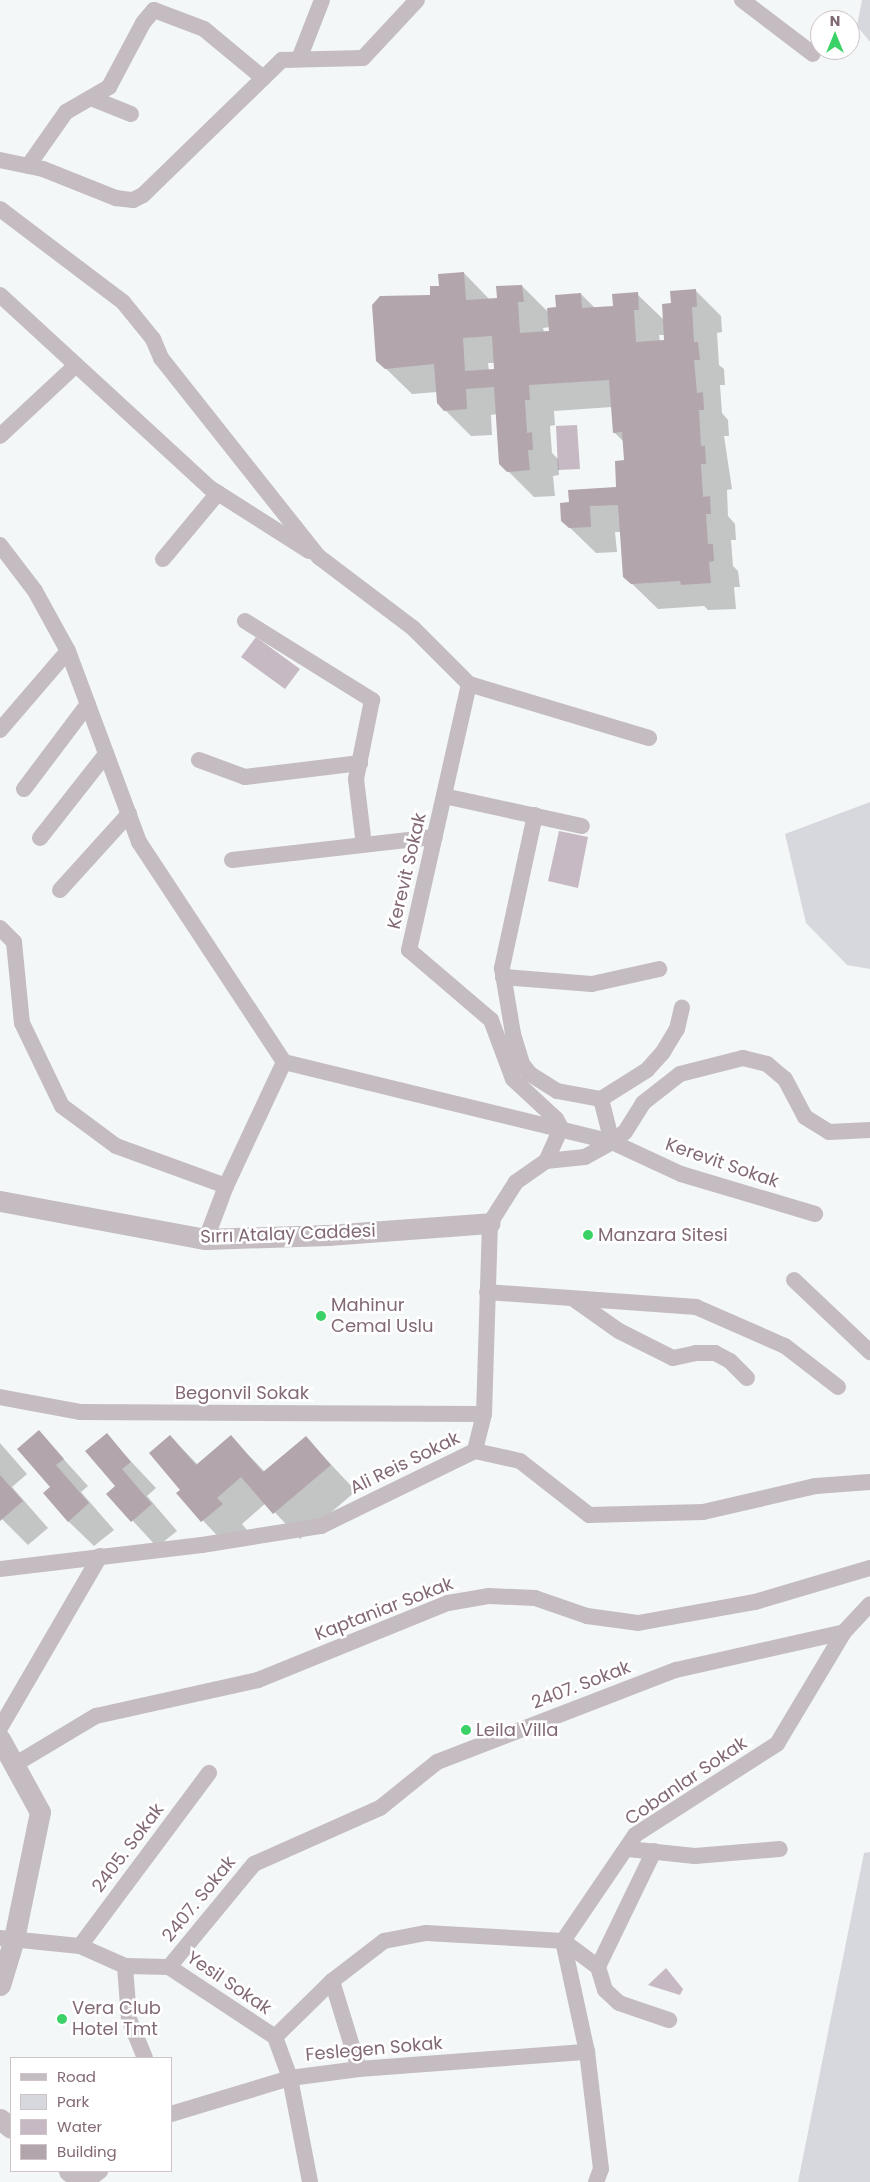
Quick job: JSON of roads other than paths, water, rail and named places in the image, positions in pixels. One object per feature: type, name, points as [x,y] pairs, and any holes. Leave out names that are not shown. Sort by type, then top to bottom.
[{"type":"street","points":[[299,59],[322,0]]},
{"type":"street","points":[[0,160],[28,166],[116,198],[133,200],[143,195],[282,60],[363,58],[417,0]]},
{"type":"street","points":[[742,0],[810,52]]},
{"type":"street","points":[[28,166],[66,112],[108,87],[143,23],[154,10],[204,29],[263,78]]},
{"type":"street","points":[[91,98],[131,114]]},
{"type":"street","points":[[0,209],[123,302],[153,340],[161,358],[319,557]]},
{"type":"street","points":[[0,295],[75,366],[218,493],[319,557],[413,628],[469,684],[648,738]]},
{"type":"street","points":[[0,436],[75,366]]},
{"type":"street","points":[[163,559],[218,493]]},
{"type":"street","points":[[0,545],[35,591],[68,652],[139,842],[284,1062],[226,1186],[206,1239]]},
{"type":"street","points":[[245,621],[372,700],[356,779],[364,845]]},
{"type":"street","points":[[0,730],[68,652]]},
{"type":"street","name":"Kerevit Sokak","points":[[469,684],[409,950],[490,1020],[513,1079],[556,1119],[561,1128]]},
{"type":"street","points":[[24,788],[88,704]]},
{"type":"street","points":[[40,838],[106,754]]},
{"type":"street","points":[[199,760],[245,777],[360,763]]},
{"type":"street","points":[[444,796],[582,826]]},
{"type":"street","points":[[60,890],[128,814]]},
{"type":"street","points":[[535,815],[502,968],[512,1034],[522,1064],[530,1074],[558,1091],[601,1099],[647,1070],[664,1052],[677,1029],[682,1008]]},
{"type":"street","points":[[232,860],[435,837]]},
{"type":"street","points":[[0,928],[14,942],[22,1023],[62,1106],[116,1146],[226,1186]]},
{"type":"street","points":[[504,977],[592,984],[659,970]]},
{"type":"street","points":[[475,1451],[484,1414],[490,1223],[516,1182],[546,1161],[585,1156],[612,1142],[625,1132],[643,1103],[680,1074],[743,1058],[768,1064],[785,1078],[805,1117],[829,1132],[870,1130]]},
{"type":"street","name":"Kerevit Sokak","points":[[284,1062],[561,1128],[612,1142],[681,1174],[815,1214]]},
{"type":"street","points":[[601,1099],[612,1142]]},
{"type":"street","points":[[546,1161],[561,1128]]},
{"type":"street","name":"Sırrı Atalay Caddesi","points":[[0,1201],[206,1239],[328,1235],[490,1223]]},
{"type":"street","points":[[794,1280],[870,1352]]},
{"type":"street","points":[[487,1292],[696,1307],[785,1346],[838,1386]]},
{"type":"street","points":[[573,1299],[618,1331],[673,1358],[696,1353],[716,1353],[730,1361],[747,1378]]},
{"type":"street","name":"Begonvil Sokak","points":[[0,1398],[80,1412],[484,1414]]},
{"type":"street","name":"Ali Reis Sokak","points":[[0,1569],[202,1545],[321,1526],[475,1451],[520,1461],[590,1515],[703,1512],[816,1486],[870,1482]]},
{"type":"street","points":[[0,1728],[100,1556]]},
{"type":"street","name":"Kaptaniar Sokak","points":[[14,1765],[96,1716],[258,1680],[448,1602],[489,1596],[536,1598],[587,1616],[638,1623],[755,1602],[870,1568]]},
{"type":"street","name":"Cobanlar Sokak","points":[[563,1941],[628,1849],[635,1835],[776,1744],[844,1632],[870,1604]]},
{"type":"street","name":"2407. Sokak","points":[[169,1967],[254,1864],[380,1808],[437,1762],[676,1670],[844,1632]]},
{"type":"street","points":[[0,1739],[40,1812],[7,1939],[0,1985]]},
{"type":"street","name":"2405. Sokak","points":[[80,1946],[209,1774]]},
{"type":"street","points":[[628,1849],[696,1856],[780,1849]]},
{"type":"street","points":[[598,1967],[654,1852]]},
{"type":"street","points":[[310,2182],[290,2078],[275,2037],[332,1981],[384,1941],[426,1933],[563,1941],[598,1967],[605,1990],[619,2003],[669,2020]]},
{"type":"street","name":"Yesil Sokak","points":[[7,1939],[80,1946],[125,1966],[169,1967],[275,2037]]},
{"type":"street","points":[[563,1941],[586,2052],[601,2169],[596,2182]]},
{"type":"street","points":[[125,1966],[129,2019],[145,2057]]},
{"type":"street","points":[[332,1981],[359,2069]]},
{"type":"street","name":"Feslegen Sokak","points":[[172,2114],[290,2078],[359,2069],[586,2052]]},
{"type":"street","points":[[0,2119],[10,2127]]},
{"type":"street","points":[[70,2172],[85,2182],[99,2172]]},
{"type":"water","points":[[577,425],[580,469],[558,470],[556,426]]},
{"type":"water","points":[[256,637],[300,669],[285,689],[241,657]]},
{"type":"water","points":[[559,831],[588,837],[578,888],[548,881]]},
{"type":"water","points":[[666,1968],[683,1989],[680,1995],[648,1985]]},
{"type":"place","name":"Manzara Sitesi","points":[[588,1235]]},
{"type":"place","name":"Mahinur Cemal Uslu","points":[[321,1316]]},
{"type":"place","name":"Leila Villa","points":[[466,1730]]},
{"type":"place","name":"Vera Club Hotel Tmt","points":[[62,2019]]}]
